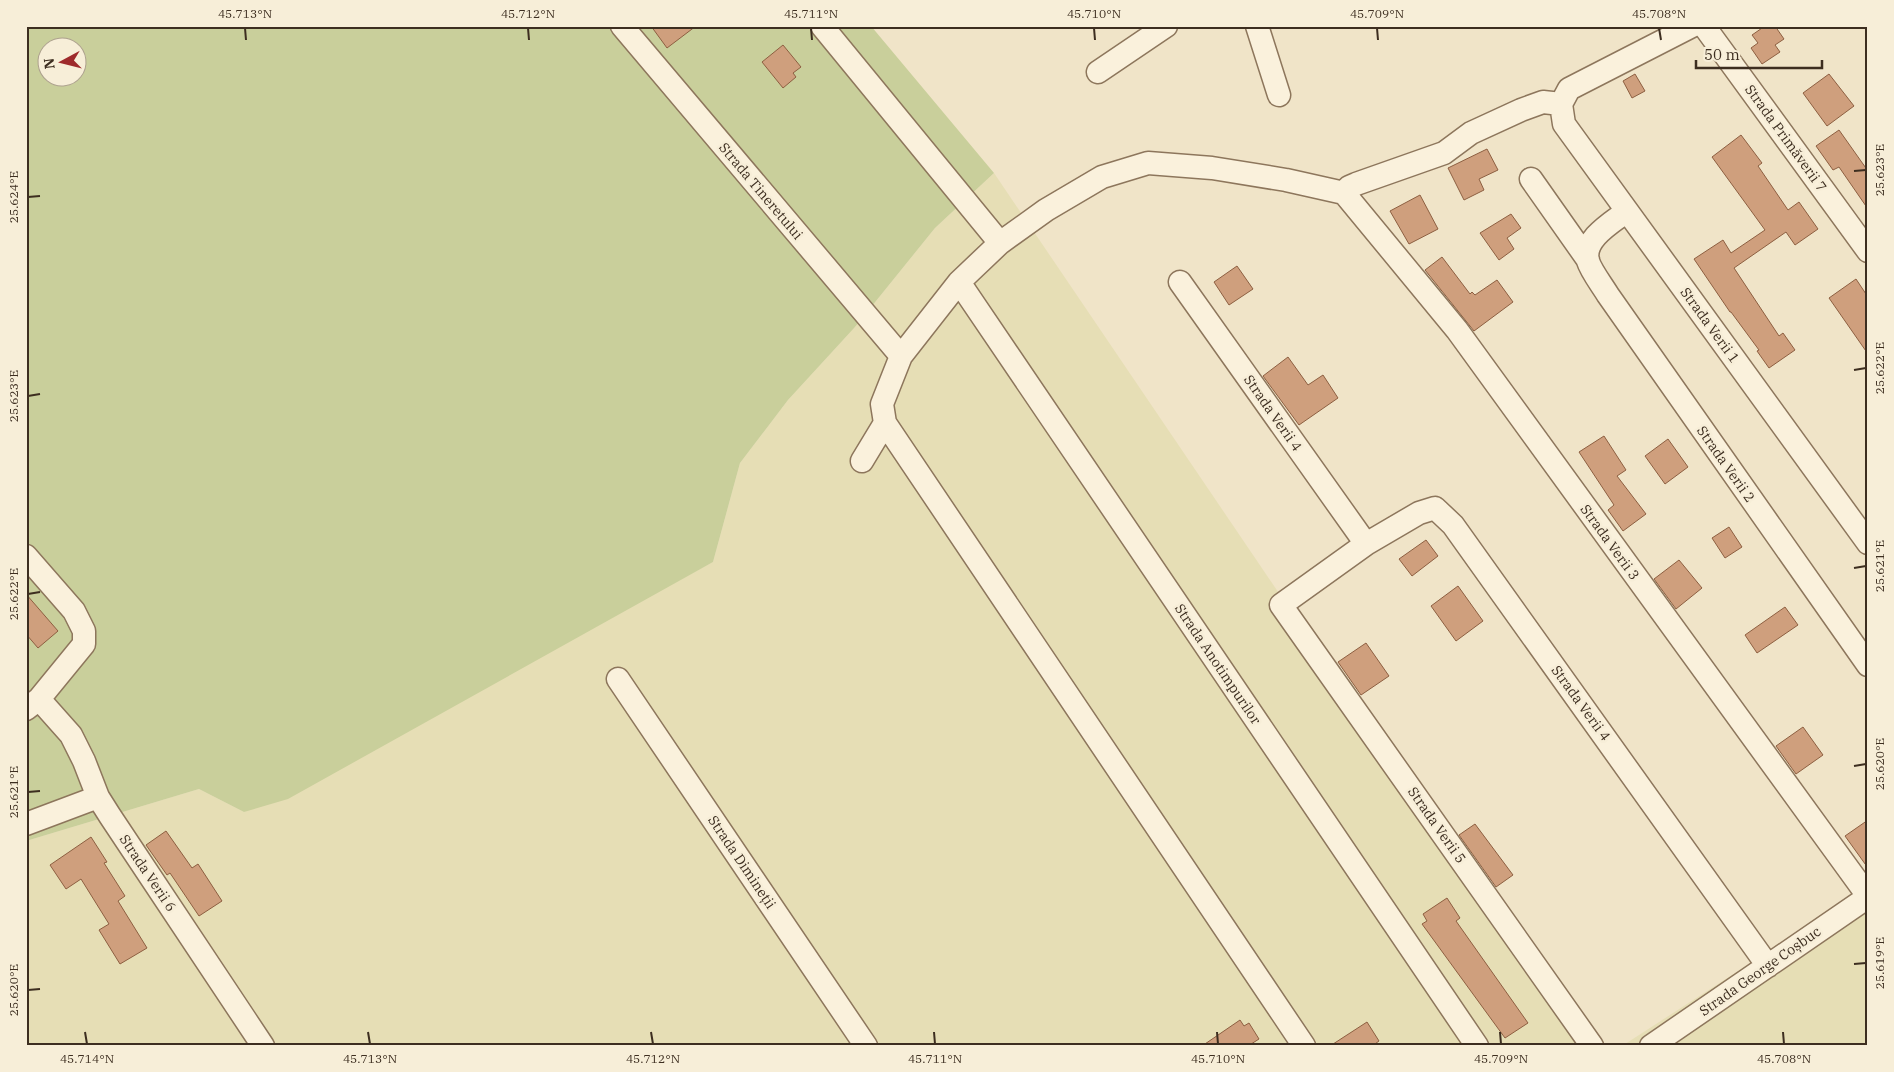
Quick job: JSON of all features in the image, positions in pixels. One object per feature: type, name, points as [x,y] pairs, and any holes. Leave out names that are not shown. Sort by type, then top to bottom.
[{"type":"street","name":"Strada Tineretului","points":[[622,26],[901,356]]},
{"type":"street","points":[[822,26],[1000,243]]},
{"type":"street","points":[[1098,72],[1166,26]]},
{"type":"street","points":[[1257,26],[1279,94]]},
{"type":"street","points":[[1304,1046],[886,423],[882,404],[901,356],[959,282],[1000,243],[1046,210],[1102,177],[1148,163],[1212,168],[1286,180],[1344,193],[1349,187],[1356,184],[1444,153],[1471,134],[1521,110],[1543,102],[1560,104],[1569,89],[1692,26]]},
{"type":"street","name":"Strada Primăverii 7","points":[[1714,32],[1868,251]]},
{"type":"street","name":"Strada Verii 1","points":[[1560,104],[1564,124],[1868,543]]},
{"type":"street","name":"Strada Verii 2","points":[[1531,179],[1588,260],[1614,303],[1868,665]]},
{"type":"street","name":"Strada Verii 3","points":[[1344,193],[1457,330],[1868,896]]},
{"type":"street","points":[[1588,260],[1589,246],[1594,237],[1627,211]]},
{"type":"street","name":"Strada Anotimpurilor","points":[[959,282],[1478,1046]]},
{"type":"street","name":"Strada Verii 4","points":[[1180,282],[1366,544]]},
{"type":"street","points":[[862,461],[886,423]]},
{"type":"street","name":"Strada Verii 4","points":[[1281,605],[1366,544],[1419,512],[1435,508],[1454,525],[1768,966]]},
{"type":"street","points":[[26,556],[74,610],[84,630],[84,644],[32,704]]},
{"type":"street","name":"Strada Verii 5","points":[[1281,605],[1592,1046]]},
{"type":"street","name":"Strada Dimineții","points":[[618,679],[866,1046]]},
{"type":"street","name":"Strada Verii 6","points":[[32,704],[71,735],[84,761],[98,797],[263,1046]]},
{"type":"street","points":[[26,824],[98,797]]},
{"type":"street","name":"Strada George Coșbuc","points":[[1651,1046],[1868,896]]},
{"type":"shaded area","points":[[994,173],[1586,1046],[26,1046],[26,841],[199,789],[244,812],[713,562],[740,463],[788,400],[855,327],[935,228]]},
{"type":"shaded area","points":[[1868,887],[1868,1046],[1622,1046]]},
{"type":"green space","points":[[26,26],[871,26],[994,173],[935,228],[855,327],[788,400],[740,463],[713,562],[288,799],[244,812],[199,789],[26,841]]},
{"type":"building","points":[[651,26],[696,26],[667,48]]},
{"type":"building","points":[[1765,26],[1775,26],[1784,39],[1775,45],[1780,52],[1762,64],[1751,48],[1758,43],[1752,35]]},
{"type":"building","points":[[783,45],[801,67],[793,73],[796,77],[783,88],[762,62]]},
{"type":"building","points":[[1635,74],[1645,91],[1632,98],[1623,81]]},
{"type":"building","points":[[1829,74],[1854,106],[1827,126],[1803,93]]},
{"type":"building","points":[[1839,130],[1868,171],[1868,209],[1839,167],[1833,170],[1816,146]]},
{"type":"building","points":[[1741,135],[1762,163],[1758,166],[1788,210],[1799,202],[1818,229],[1795,245],[1786,232],[1734,268],[1779,336],[1783,333],[1795,350],[1769,368],[1757,351],[1759,350],[1730,312],[1694,259],[1723,240],[1731,253],[1765,230],[1712,157]]},
{"type":"building","points":[[1487,149],[1498,170],[1479,179],[1484,190],[1464,200],[1448,168]]},
{"type":"building","points":[[1420,195],[1438,229],[1409,244],[1390,211]]},
{"type":"building","points":[[1511,214],[1521,228],[1507,238],[1514,249],[1499,260],[1480,233]]},
{"type":"building","points":[[1442,257],[1470,294],[1472,292],[1475,295],[1497,280],[1513,302],[1474,331],[1425,270]]},
{"type":"building","points":[[1237,266],[1253,289],[1229,305],[1214,282]]},
{"type":"building","points":[[1856,279],[1868,297],[1868,354],[1829,298]]},
{"type":"building","points":[[1288,357],[1308,385],[1323,375],[1338,398],[1299,425],[1263,376]]},
{"type":"building","points":[[1604,436],[1626,470],[1617,476],[1646,514],[1623,531],[1608,510],[1614,505],[1579,452]]},
{"type":"building","points":[[1668,439],[1688,467],[1665,484],[1645,456]]},
{"type":"building","points":[[1729,527],[1742,547],[1725,558],[1712,538]]},
{"type":"building","points":[[1426,540],[1438,556],[1412,576],[1399,559]]},
{"type":"building","points":[[1679,560],[1702,588],[1676,609],[1654,579]]},
{"type":"building","points":[[1458,586],[1483,621],[1456,641],[1431,606]]},
{"type":"building","points":[[26,594],[58,631],[38,648],[26,634]]},
{"type":"building","points":[[1785,607],[1798,625],[1757,653],[1745,635]]},
{"type":"building","points":[[1366,643],[1389,676],[1361,695],[1338,662]]},
{"type":"building","points":[[1803,727],[1823,755],[1796,774],[1776,746]]},
{"type":"building","points":[[1868,820],[1868,868],[1845,836]]},
{"type":"building","points":[[1475,824],[1513,875],[1496,887],[1459,835]]},
{"type":"building","points":[[166,831],[192,868],[198,864],[222,901],[199,916],[170,873],[167,875],[146,845]]},
{"type":"building","points":[[91,837],[107,862],[104,863],[125,896],[118,901],[147,948],[120,964],[99,930],[109,924],[81,879],[66,889],[50,865]]},
{"type":"building","points":[[1447,898],[1460,918],[1456,921],[1528,1023],[1505,1038],[1422,924],[1427,921],[1423,914]]},
{"type":"building","points":[[1240,1020],[1244,1026],[1249,1023],[1259,1039],[1248,1046],[1202,1046]]},
{"type":"building","points":[[1367,1022],[1379,1041],[1372,1046],[1330,1046]]}]
